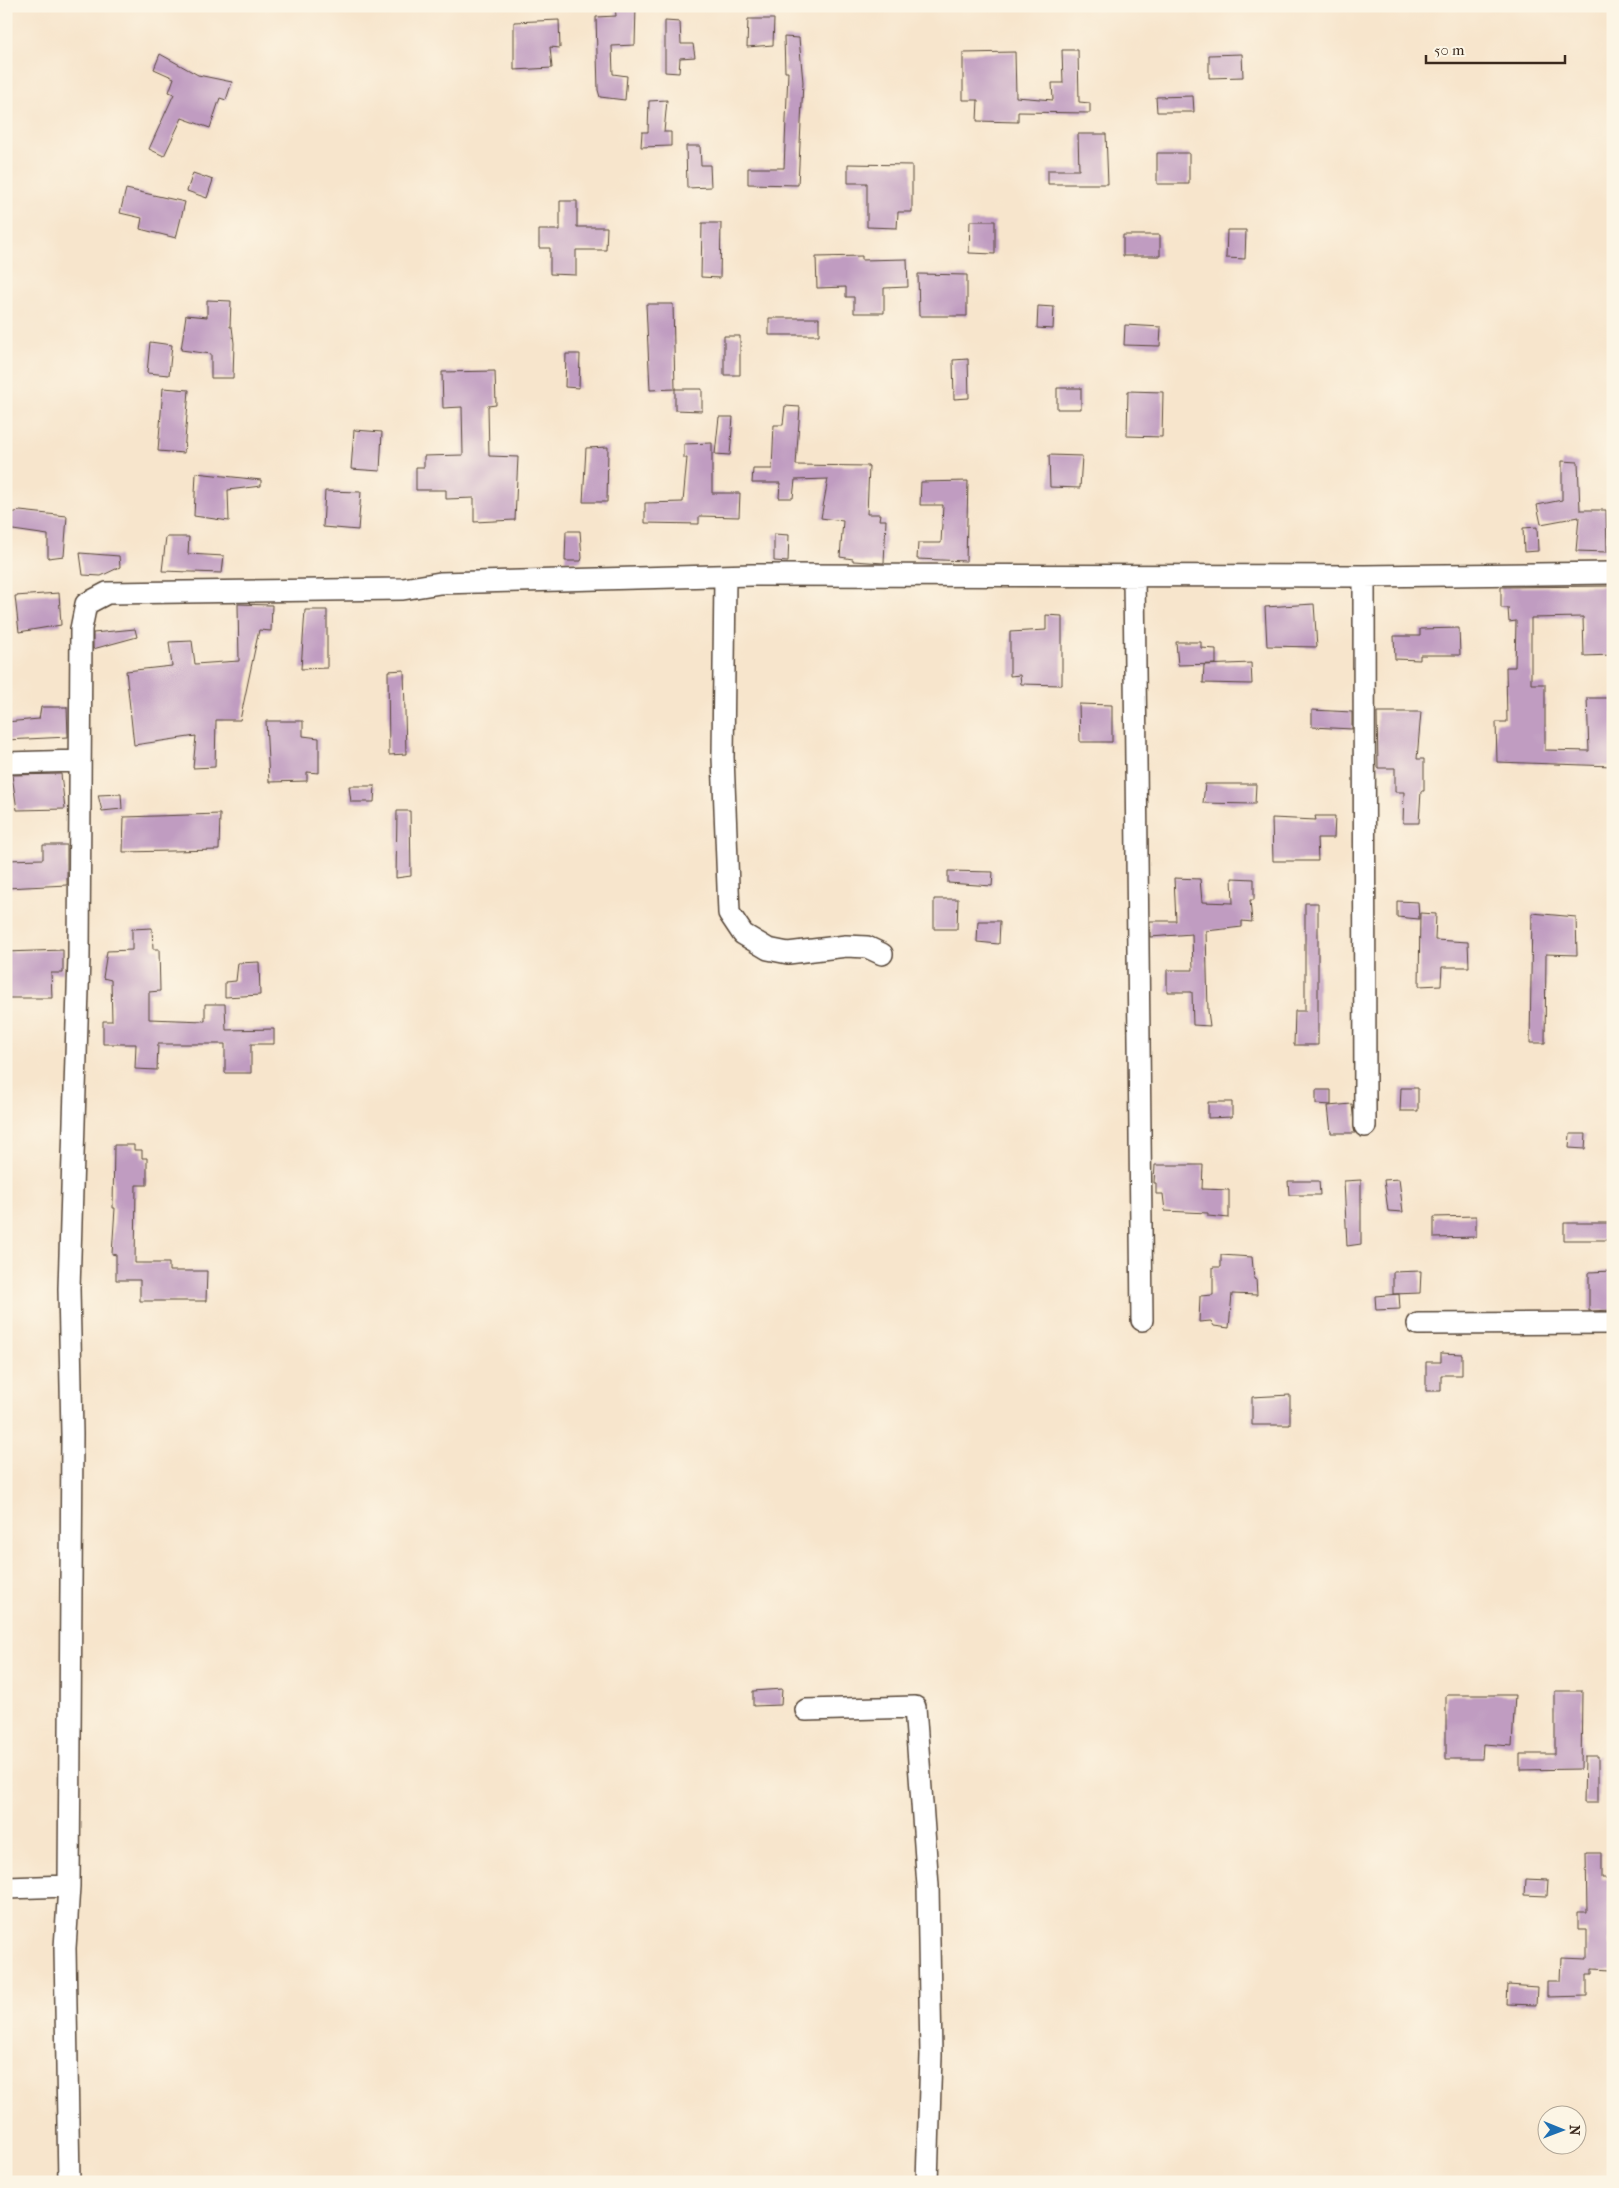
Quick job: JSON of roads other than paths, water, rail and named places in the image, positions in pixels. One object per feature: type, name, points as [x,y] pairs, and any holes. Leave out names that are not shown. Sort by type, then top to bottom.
[{"type":"street","points":[[70,2182],[65,1948],[69,1886],[72,1434],[69,1289],[79,956],[80,629],[86,604],[107,593],[403,589],[440,583],[725,576],[1364,576],[1613,573]]},
{"type":"street","points":[[725,576],[723,757],[729,913],[743,934],[768,949],[788,953],[846,946],[867,947],[882,954]]},
{"type":"street","points":[[1134,576],[1142,1320]]},
{"type":"street","points":[[1364,576],[1365,1126]]},
{"type":"street","points":[[6,763],[80,761]]},
{"type":"street","points":[[1418,1324],[1613,1323]]},
{"type":"street","points":[[806,1710],[915,1707],[928,1886],[931,2055],[927,2182]]},
{"type":"street","points":[[6,1888],[69,1886]]}]
